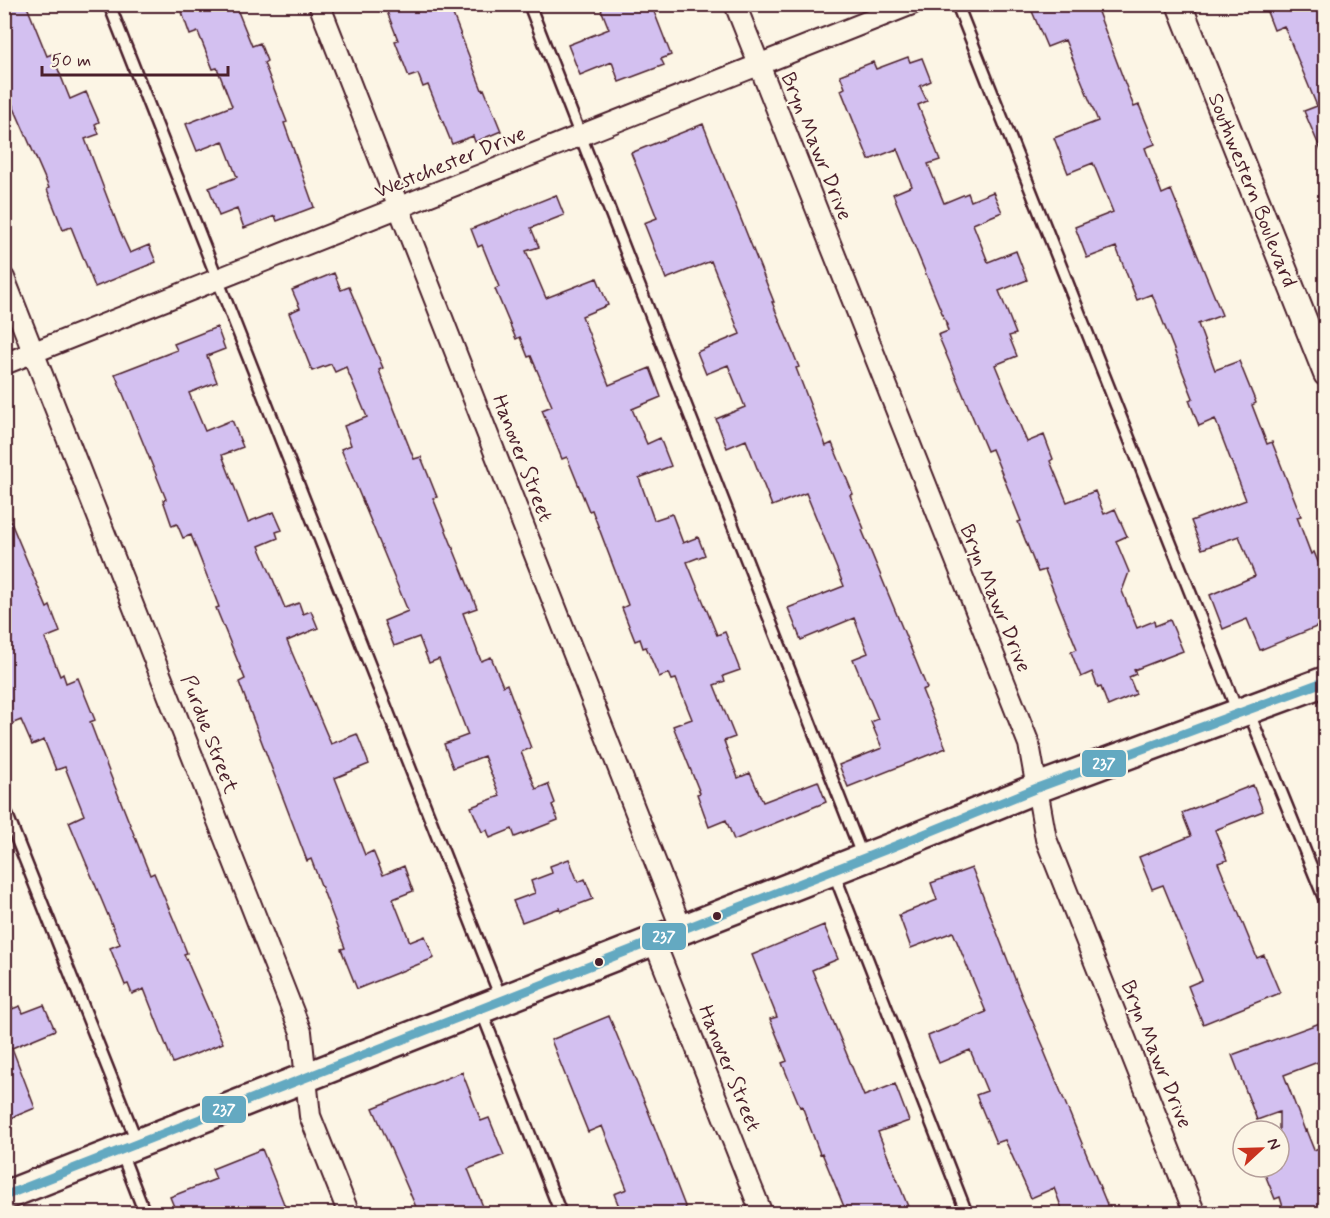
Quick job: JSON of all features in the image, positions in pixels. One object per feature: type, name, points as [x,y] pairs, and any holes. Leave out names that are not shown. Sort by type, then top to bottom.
[{"type":"main road","points":[[4,1196],[1037,788],[1326,681]]},
{"type":"street","name":"Hanover Street","points":[[319,4],[682,930]]},
{"type":"street","name":"Bryn Mawr Drive","points":[[735,4],[1029,744],[1046,839],[1195,1214]]},
{"type":"street","name":"Westchester Drive","points":[[4,364],[912,4]]},
{"type":"street","name":"Southwestern Boulevard","points":[[1179,4],[1326,374]]},
{"type":"street","name":"Purdue Street","points":[[4,278],[301,1032],[310,1116],[349,1214]]},
{"type":"street","name":"Hanover Street","points":[[654,941],[762,1214]]},
{"type":"lane","points":[[109,4],[219,279],[491,1005],[561,1214]]},
{"type":"lane","points":[[529,4],[863,858]]},
{"type":"lane","points":[[957,4],[1243,711],[1326,903]]},
{"type":"lane","points":[[4,807],[129,1147],[145,1214]]},
{"type":"lane","points":[[833,870],[967,1214]]},
{"type":"building","points":[[4,4],[26,4],[47,56],[52,54],[70,99],[86,92],[99,122],[95,124],[99,134],[85,139],[120,231],[130,253],[149,245],[156,262],[95,287],[71,227],[63,230],[47,189],[49,188],[4,85]]},
{"type":"building","points":[[179,4],[235,4],[252,46],[260,43],[267,61],[264,63],[287,122],[284,123],[314,207],[277,221],[275,216],[244,228],[237,209],[219,216],[209,188],[237,177],[223,141],[197,151],[186,124],[232,106],[217,68],[213,69],[198,32],[190,35]]},
{"type":"building","points":[[384,4],[449,4],[482,90],[484,89],[501,131],[475,142],[473,136],[452,144],[428,85],[423,87],[418,74],[409,77]]},
{"type":"building","points":[[599,4],[651,4],[671,55],[661,59],[664,65],[619,82],[612,62],[580,75],[568,45],[609,29]]},
{"type":"building","points":[[1029,4],[1095,4],[1134,107],[1139,105],[1155,144],[1145,148],[1162,194],[1171,190],[1222,315],[1198,324],[1215,370],[1239,361],[1256,403],[1252,405],[1267,444],[1272,442],[1301,516],[1297,517],[1311,554],[1314,552],[1326,581],[1326,623],[1260,650],[1247,619],[1223,629],[1210,595],[1255,576],[1239,536],[1202,549],[1191,521],[1246,500],[1215,419],[1199,426],[1189,400],[1193,398],[1152,294],[1137,300],[1116,247],[1087,258],[1075,227],[1113,212],[1093,163],[1068,173],[1054,138],[1098,121],[1065,40],[1047,47]]},
{"type":"building","points":[[1264,4],[1326,4],[1326,162],[1304,111],[1317,106],[1284,26],[1274,30]]},
{"type":"building","points":[[908,57],[910,62],[922,58],[931,81],[920,86],[927,101],[918,105],[940,160],[928,164],[944,203],[968,193],[971,201],[993,192],[1002,212],[973,224],[988,262],[1016,251],[1027,280],[999,291],[1016,334],[1009,336],[1017,356],[995,365],[1027,442],[1044,435],[1053,459],[1050,461],[1067,502],[1095,491],[1104,514],[1115,509],[1127,536],[1116,541],[1129,572],[1122,591],[1137,628],[1154,621],[1155,626],[1170,620],[1183,651],[1134,670],[1136,674],[1129,677],[1136,694],[1108,706],[1092,672],[1081,677],[1071,652],[1077,649],[1045,570],[1038,572],[1018,522],[1021,521],[992,449],[987,451],[938,335],[948,331],[947,325],[893,194],[912,186],[897,149],[869,160],[841,90],[845,88],[840,75],[873,62],[876,69]]},
{"type":"building","points":[[703,124],[799,367],[796,368],[826,446],[832,443],[853,494],[850,495],[864,529],[862,530],[927,688],[922,690],[946,748],[848,787],[839,765],[882,748],[871,722],[878,719],[853,659],[868,653],[854,618],[801,640],[788,608],[844,586],[806,493],[772,506],[746,440],[727,448],[716,419],[745,407],[728,365],[706,374],[697,352],[740,334],[711,261],[666,279],[644,223],[657,218],[631,153]]},
{"type":"building","points":[[556,195],[564,215],[531,228],[539,247],[526,251],[546,298],[597,278],[608,305],[582,316],[609,385],[650,368],[661,397],[632,409],[647,444],[660,438],[671,466],[639,478],[654,520],[672,514],[683,543],[698,537],[705,555],[687,562],[717,635],[725,632],[740,670],[723,676],[725,681],[714,685],[735,737],[724,741],[738,778],[750,773],[763,802],[818,781],[826,802],[734,840],[726,820],[709,827],[697,794],[700,793],[673,726],[692,719],[676,679],[672,680],[669,673],[659,677],[646,647],[643,648],[640,639],[635,641],[622,608],[628,605],[592,510],[589,511],[567,457],[562,459],[542,410],[552,406],[531,356],[528,357],[520,337],[516,339],[495,289],[499,287],[482,245],[478,247],[471,229]]},
{"type":"building","points":[[334,273],[341,290],[349,287],[383,368],[379,370],[380,373],[414,459],[421,457],[437,497],[433,498],[477,608],[463,613],[481,661],[491,657],[503,686],[507,684],[531,748],[521,752],[536,789],[548,784],[555,803],[552,805],[558,820],[515,837],[512,829],[490,838],[487,830],[482,832],[471,807],[500,796],[484,756],[453,768],[444,744],[468,735],[439,659],[429,663],[419,637],[394,646],[384,621],[408,611],[341,449],[351,445],[344,426],[367,417],[346,367],[335,372],[331,364],[312,371],[289,313],[300,308],[292,290]]},
{"type":"building","points":[[217,327],[225,349],[207,356],[217,382],[189,393],[205,431],[232,420],[243,447],[222,455],[248,522],[274,512],[282,530],[276,532],[278,538],[259,546],[285,608],[299,603],[303,614],[311,611],[318,628],[287,641],[331,744],[357,734],[369,764],[335,778],[365,855],[373,851],[383,875],[404,866],[413,891],[393,899],[410,942],[425,936],[434,958],[357,989],[341,949],[345,948],[311,859],[307,861],[239,682],[245,679],[216,608],[219,607],[191,535],[183,538],[177,524],[172,526],[163,500],[166,499],[115,374],[177,350],[174,344]]},
{"type":"building","points":[[4,506],[47,608],[50,606],[60,632],[45,638],[60,676],[63,674],[66,683],[78,678],[95,720],[90,722],[150,875],[154,873],[187,953],[184,954],[223,1043],[173,1063],[144,989],[132,994],[128,984],[125,985],[110,948],[120,944],[69,822],[84,815],[65,767],[56,770],[44,740],[32,745],[21,720],[4,727]]},
{"type":"building","points":[[1253,785],[1263,811],[1215,830],[1227,860],[1218,863],[1257,958],[1264,955],[1280,993],[1203,1024],[1188,986],[1202,980],[1163,885],[1152,889],[1139,857],[1191,836],[1182,813]]},
{"type":"building","points":[[569,859],[578,882],[585,879],[593,899],[522,922],[513,901],[535,893],[531,881],[552,873],[550,866]]},
{"type":"building","points":[[972,868],[1111,1214],[1064,1214],[1054,1188],[1031,1198],[1005,1140],[996,1143],[976,1095],[987,1091],[970,1050],[939,1063],[928,1036],[986,1012],[953,932],[911,948],[899,915],[937,900],[931,883]]},
{"type":"building","points":[[824,925],[838,959],[812,970],[864,1096],[895,1084],[909,1121],[878,1132],[911,1214],[847,1214],[782,1063],[787,1061],[770,1019],[777,1017],[752,955]]},
{"type":"building","points":[[44,1005],[55,1030],[12,1048],[35,1108],[4,1121],[4,1012],[20,1006],[23,1013]]},
{"type":"building","points":[[609,1016],[688,1214],[622,1214],[614,1194],[627,1189],[602,1126],[588,1132],[551,1040]]},
{"type":"building","points":[[1320,1023],[1326,1037],[1326,1059],[1284,1075],[1314,1150],[1326,1145],[1326,1214],[1285,1214],[1280,1197],[1275,1199],[1267,1179],[1291,1179],[1291,1119],[1279,1119],[1279,1112],[1257,1119],[1232,1055]]},
{"type":"building","points":[[462,1072],[481,1121],[489,1118],[504,1155],[468,1169],[486,1214],[419,1214],[373,1108]]},
{"type":"building","points":[[262,1149],[288,1214],[177,1214],[170,1197],[216,1179],[212,1169]]},
{"type":"transit line","name":"237","points":[[4,1196],[890,848],[1037,788],[1326,681]]}]
